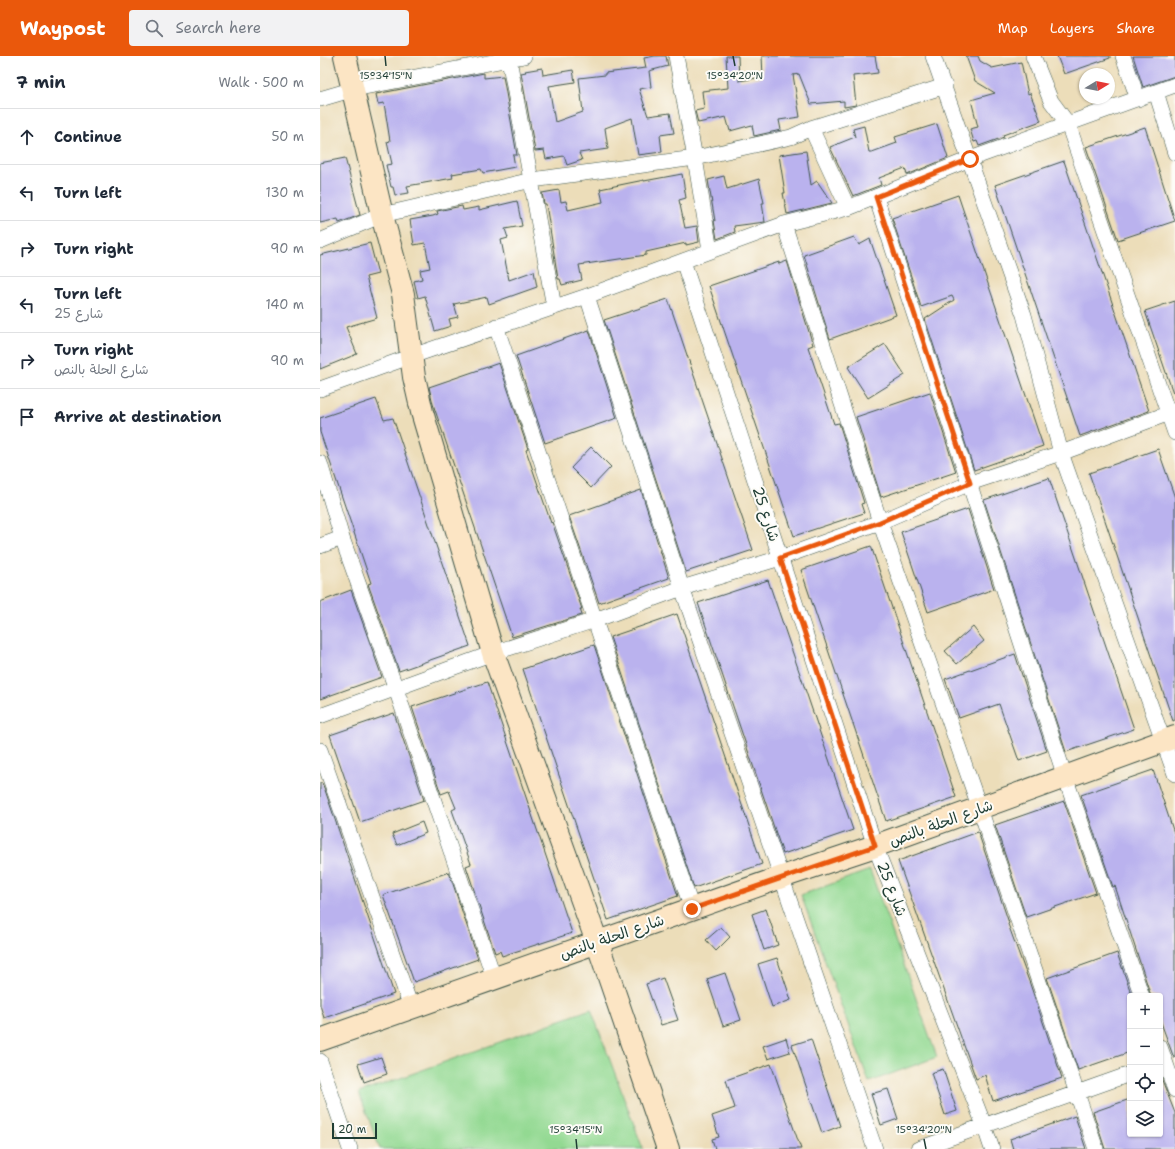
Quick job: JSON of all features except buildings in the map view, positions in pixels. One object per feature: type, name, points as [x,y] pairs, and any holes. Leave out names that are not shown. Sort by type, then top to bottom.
[{"type":"street","points":[[345,56],[354,89],[382,215],[403,294],[414,377],[422,412],[493,653],[668,1149]]},
{"type":"street","points":[[320,99],[354,89],[524,56]]},
{"type":"street","points":[[676,56],[710,251]]},
{"type":"street","points":[[933,56],[945,86],[1024,315],[1061,453],[1169,739],[1175,774]]},
{"type":"street","points":[[1033,56],[1051,101],[1068,124],[1172,412],[1175,433]]},
{"type":"street","points":[[1123,56],[1138,99]]},
{"type":"street","points":[[509,59],[554,307]]},
{"type":"street","points":[[320,390],[496,326],[587,296],[784,224],[848,208],[970,159],[1175,85]]},
{"type":"street","points":[[320,242],[382,215],[532,180],[695,158],[791,137],[811,128],[945,86]]},
{"type":"street","points":[[1156,92],[1175,153]]},
{"type":"street","points":[[811,128],[848,208]]},
{"type":"street","points":[[876,197],[1065,777],[1141,993]]},
{"type":"street","points":[[784,224],[880,522],[1096,1149]]},
{"type":"street","name":"شارع 25","points":[[683,261],[875,846],[992,1149]]},
{"type":"street","points":[[587,296],[682,588],[875,1149]]},
{"type":"street","points":[[496,326],[692,909]]},
{"type":"street","points":[[320,716],[493,653],[595,620],[682,588],[780,558],[880,522],[970,483],[1061,453],[1172,412]]},
{"type":"street","points":[[320,463],[342,538],[396,689],[494,978]]},
{"type":"street","points":[[320,546],[342,538]]},
{"type":"street","name":"شارع الحلة بالنص","points":[[320,1040],[410,1007],[980,809],[1169,739]]},
{"type":"street","points":[[320,750],[410,1007]]},
{"type":"street","points":[[320,1061],[350,1149]]},
{"type":"street","points":[[1167,1062],[1175,1090]]},
{"type":"street","points":[[918,1149],[1127,1075]]},
{"type":"green space","points":[[870,870],[937,1057],[869,1082],[801,895]]},
{"type":"green space","points":[[591,1009],[643,1149],[380,1149],[359,1093]]},
{"type":"route","points":[[692,909],[875,846],[780,558],[880,522],[970,483],[876,197],[970,159]]}]
